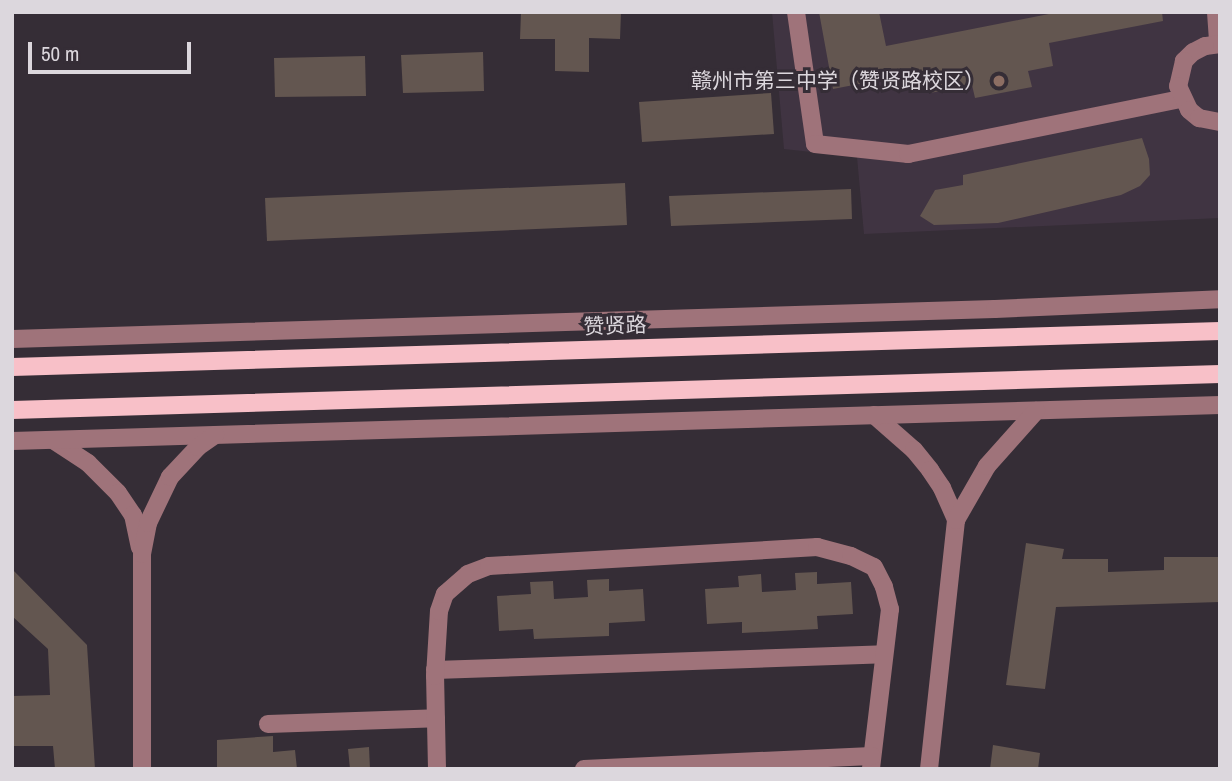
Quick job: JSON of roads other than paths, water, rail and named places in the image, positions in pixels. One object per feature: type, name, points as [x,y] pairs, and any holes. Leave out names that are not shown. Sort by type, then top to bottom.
[{"type":"main road","name":"赞贤路","points":[[12,367],[1220,331]]},
{"type":"main road","points":[[12,410],[1220,374]]},
{"type":"street","points":[[796,12],[815,144],[908,154],[1181,99]]},
{"type":"street","points":[[1216,12],[1219,44],[1194,52],[1184,61],[1178,86],[1181,99],[1199,118],[1220,121]]},
{"type":"street","points":[[12,339],[995,309],[1220,299]]},
{"type":"street","points":[[12,441],[1220,405]]},
{"type":"street","points":[[929,769],[956,520],[987,466],[1036,411]]},
{"type":"street","points":[[874,415],[914,450],[930,470],[943,488],[956,520]]},
{"type":"street","points":[[142,554],[153,509],[170,477],[191,454],[215,435]]},
{"type":"street","points":[[53,440],[88,463],[118,493],[133,515],[142,554],[142,769]]},
{"type":"street","points":[[437,769],[435,670],[439,611],[445,594],[468,574],[489,566],[817,548],[851,556],[874,567],[884,587],[890,609],[871,762],[584,769]]},
{"type":"street","points":[[435,670],[884,654]]},
{"type":"street","points":[[268,723],[436,718]]},
{"type":"place","name":"赣州市第三中学（赞贤路校区）","points":[[999,81]]}]
